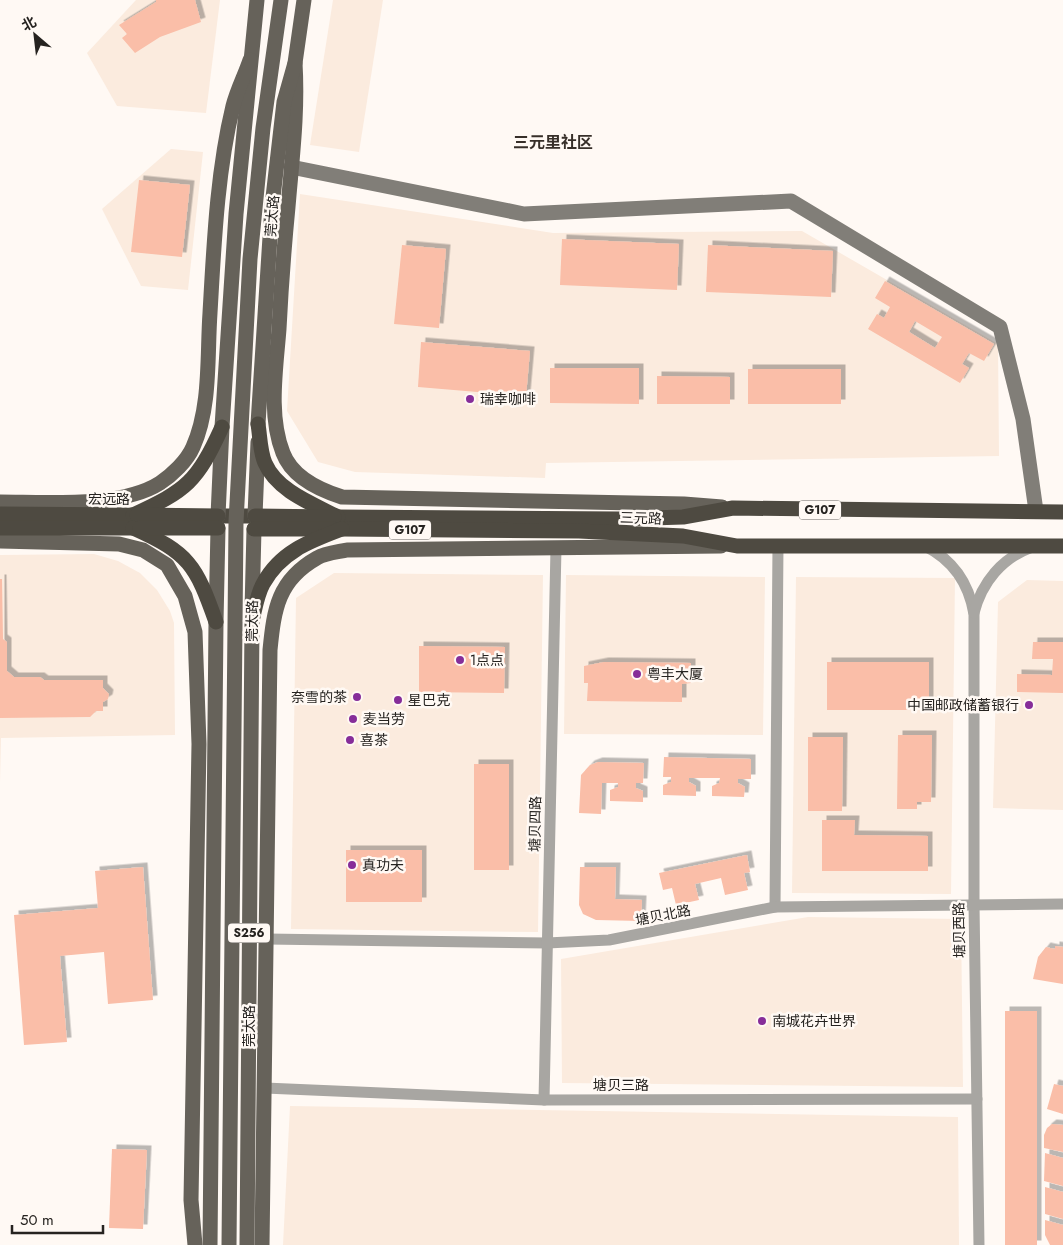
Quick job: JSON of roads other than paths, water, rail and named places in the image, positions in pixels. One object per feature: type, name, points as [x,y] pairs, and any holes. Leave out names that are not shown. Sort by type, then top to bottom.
[{"type":"highway","points":[[252,622],[262,585],[278,561],[340,523],[281,484],[265,463],[258,424]]},
{"type":"highway","points":[[216,622],[204,589],[192,566],[167,543],[133,522],[190,482],[206,463],[222,427]]},
{"type":"highway","name":"三元路","points":[[218,522],[578,525],[683,517],[733,508],[1063,512]]},
{"type":"highway","name":"宏远路","points":[[0,514],[133,522]]},
{"type":"highway","name":"宏远路","points":[[0,528],[133,522],[218,522]]},
{"type":"highway","name":"三元路","points":[[578,525],[683,536],[737,546],[1063,546]]},
{"type":"main road","points":[[210,1245],[218,522],[222,427],[236,214],[257,0]]},
{"type":"main road","points":[[229,1245],[236,522],[250,259],[263,128],[280,0]]},
{"type":"main road","name":"莞太路","points":[[247,1245],[252,622],[258,424],[272,206],[284,102],[295,63],[304,0]]},
{"type":"main road","points":[[195,1245],[191,1200],[199,684],[195,632],[184,596],[167,565],[157,540],[156,513],[165,487],[193,449],[203,415],[211,287],[225,144],[233,104],[250,60]]},
{"type":"main road","points":[[262,1245],[268,939],[270,650],[273,617],[282,589],[300,572],[312,548],[316,522],[312,496],[284,455],[275,422],[277,352],[291,167],[298,104],[295,63]]},
{"type":"main road","points":[[0,502],[103,500],[130,497],[160,484],[181,465],[203,450],[228,444],[237,444],[255,445],[279,455],[317,489],[342,497],[684,504],[733,508]]},
{"type":"main road","points":[[0,541],[119,544],[143,550],[167,565],[184,584],[206,598],[231,603],[257,600],[280,590],[318,557],[348,550],[737,546]]},
{"type":"street","points":[[291,167],[524,214],[791,201],[1000,327],[1023,419],[1036,512]]},
{"type":"street","points":[[776,907],[778,545]]},
{"type":"street","points":[[923,545],[943,557],[958,574],[969,593],[974,614]]},
{"type":"street","points":[[974,614],[984,586],[997,569],[1015,555],[1036,546]]},
{"type":"street","name":"塘贝四路","points":[[544,1100],[556,548]]},
{"type":"street","name":"塘贝西路","points":[[974,614],[974,904],[979,1245]]},
{"type":"street","name":"塘贝北路","points":[[268,939],[547,943],[609,940],[776,907],[1063,904]]},
{"type":"street","name":"塘贝三路","points":[[265,1088],[544,1100],[977,1099]]},
{"type":"place","name":"瑞幸咖啡","points":[[470,399]]},
{"type":"place","name":"1点点","points":[[460,660]]},
{"type":"place","name":"粤丰大厦","points":[[637,674]]},
{"type":"place","name":"奈雪的茶","points":[[357,697]]},
{"type":"place","name":"星巴克","points":[[398,700]]},
{"type":"place","name":"中国邮政储蓄银行","points":[[1029,705]]},
{"type":"place","name":"麦当劳","points":[[353,719]]},
{"type":"place","name":"喜茶","points":[[350,740]]},
{"type":"place","name":"真功夫","points":[[352,865]]},
{"type":"place","name":"南城花卉世界","points":[[762,1021]]},
{"type":"district","name":"三元里社区","points":[[553,142]]}]
